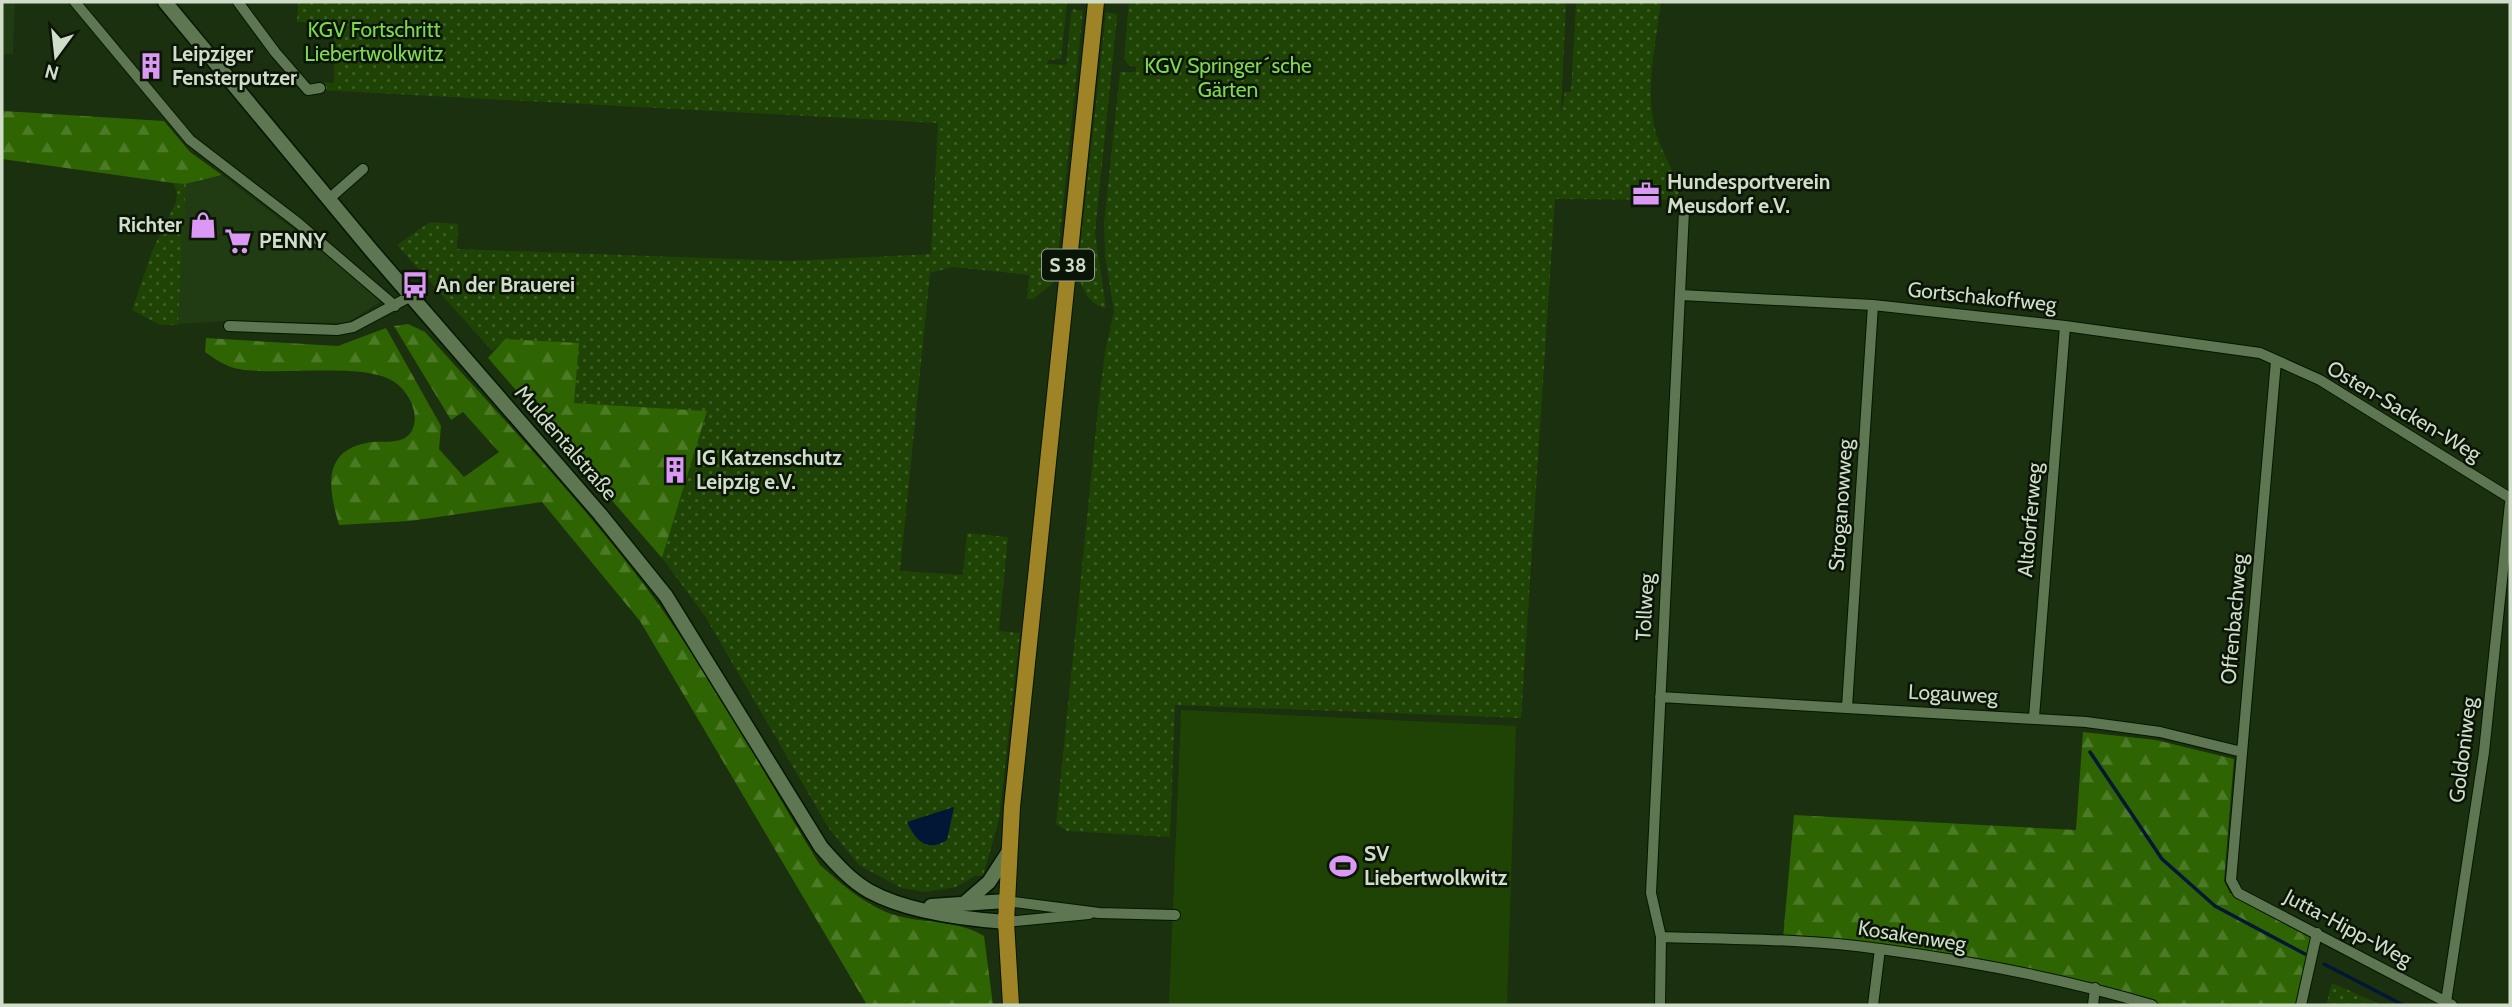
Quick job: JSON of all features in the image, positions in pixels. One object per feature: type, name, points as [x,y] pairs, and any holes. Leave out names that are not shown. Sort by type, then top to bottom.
[{"type":"main road","name":"Muldentalstraße","points":[[164,2],[411,296],[600,514],[666,596],[821,847],[840,868],[870,891],[889,900],[1006,922]]},
{"type":"main road","name":"S 38","points":[[1011,1005],[1006,922],[1009,852],[1096,2]]},
{"type":"main road","points":[[966,902],[989,881],[1009,852]]},
{"type":"main road","name":"Muldentalstraße","points":[[920,907],[1006,901]]},
{"type":"street","points":[[75,2],[190,140],[299,223],[395,306]]},
{"type":"street","points":[[238,2],[275,52],[314,89]]},
{"type":"street","points":[[330,198],[363,169]]},
{"type":"street","name":"Tollweg","points":[[1660,1005],[1661,937],[1651,893],[1684,211]]},
{"type":"street","name":"Gortschakoffweg","points":[[1681,295],[1873,305],[2065,326],[2260,353],[2276,361]]},
{"type":"street","points":[[229,326],[337,330],[353,327],[411,296]]},
{"type":"street","name":"Stroganowweg","points":[[1847,708],[1873,305]]},
{"type":"street","name":"Altdorferweg","points":[[2034,717],[2065,326]]},
{"type":"street","name":"Osten-Sacken-Weg","points":[[2276,361],[2320,380],[2510,500]]},
{"type":"street","name":"Offenbachweg","points":[[2231,880],[2276,361]]},
{"type":"street","name":"Goldoniweg","points":[[2449,1004],[2484,752],[2510,500]]},
{"type":"street","name":"Logauweg","points":[[1660,697],[2034,717],[2160,732],[2242,752]]},
{"type":"street","name":"Jutta-Hipp-Weg","points":[[2231,880],[2238,893],[2449,1004]]},
{"type":"street","name":"Muldentalstraße","points":[[1006,901],[1099,913],[1175,915]]},
{"type":"street","name":"Muldentalstraße","points":[[1006,922],[1099,913]]},
{"type":"street","points":[[2301,1005],[2317,933]]},
{"type":"street","name":"Kosakenweg","points":[[1661,937],[1811,942],[1880,949],[2095,988],[2152,1005]]},
{"type":"street","points":[[1873,1005],[1880,949]]},
{"type":"street","points":[[2092,1005],[2095,988]]},
{"type":"shaded area","points":[[2,2],[15,2],[13,54],[2,54]]},
{"type":"shaded area","points":[[222,175],[359,279],[380,302],[347,323],[230,321],[178,324],[185,184]]},
{"type":"green space","name":"KGV Fortschritt Liebertwolkwitz","points":[[298,2],[1067,2],[1061,59],[1048,60],[1047,64],[1066,65],[1071,14],[1073,9],[1083,11],[1057,265],[1052,284],[1033,299],[1027,299],[1029,275],[953,267],[930,273],[900,571],[963,575],[967,533],[1008,537],[999,631],[1020,633],[999,820],[983,876],[975,876],[956,887],[926,892],[901,888],[859,865],[828,827],[705,616],[662,558],[707,411],[574,403],[506,339],[492,351],[397,245],[430,222],[458,224],[457,249],[790,261],[931,254],[938,123],[320,90],[320,82],[334,83],[335,24],[297,22]]},
{"type":"green space","name":"KGV Springer´sche Gärten","points":[[1129,2],[1566,2],[1561,112],[1565,92],[1571,92],[1576,2],[1661,2],[1652,68],[1651,101],[1656,133],[1676,182],[1680,200],[1555,199],[1521,718],[1175,705],[1170,837],[1067,831],[1056,824],[1098,409],[1105,352],[1114,311],[1105,255],[1104,223],[1120,72],[1136,72],[1136,67],[1128,65],[1124,58]]},
{"type":"green space","points":[[1106,12],[1117,14],[1117,18],[1095,233],[1106,308],[1094,303],[1085,293],[1078,267]]},
{"type":"green space","points":[[3,111],[164,121],[190,152],[222,175],[185,184],[2,159]]},
{"type":"green space","points":[[173,183],[186,184],[178,325],[160,325],[132,310],[152,251],[176,202],[177,191]]},
{"type":"green space","points":[[408,324],[425,332],[511,427],[595,523],[648,590],[716,691],[820,865],[859,897],[886,912],[911,919],[961,926],[984,936],[993,1005],[867,1005],[640,621],[542,502],[410,521],[339,525],[331,486],[335,464],[341,455],[352,448],[371,442],[403,439],[410,434],[415,415],[405,392],[389,379],[375,374],[239,369],[225,365],[205,352],[206,338],[338,346],[386,328],[441,426],[439,449],[464,477],[499,452],[463,412],[451,420],[394,326]]},
{"type":"green space","points":[[505,339],[579,343],[574,403],[707,411],[662,558],[488,358]]},
{"type":"green space","name":"SV Liebertwolkwitz","points":[[1181,710],[1516,726],[1507,1005],[1169,1005]]},
{"type":"green space","points":[[2083,732],[2156,740],[2234,759],[2224,881],[2230,893],[2311,938],[2295,1005],[2165,1005],[2094,984],[2011,968],[1783,938],[1794,815],[2076,830]]},
{"type":"green space","points":[[2332,983],[2382,1005],[2326,1005]]},
{"type":"water","points":[[954,807],[947,840],[940,844],[922,843],[907,822]]},
{"type":"waterway","points":[[2090,752],[2162,859],[2215,906],[2305,954]]},
{"type":"waterway","points":[[2324,964],[2403,1005]]},
{"type":"place","name":"Leipziger Fensterputzer","points":[[151,66]]},
{"type":"place","name":"Hundesportverein Meusdorf e.V.","points":[[1646,194]]},
{"type":"place","name":"Richter","points":[[203,225]]},
{"type":"place","name":"PENNY","points":[[238,241]]},
{"type":"place","name":"An der Brauerei","points":[[415,285]]},
{"type":"place","name":"IG Katzenschutz Leipzig e.V.","points":[[675,470]]},
{"type":"place","name":"SV Liebertwolkwitz","points":[[1343,866]]}]
